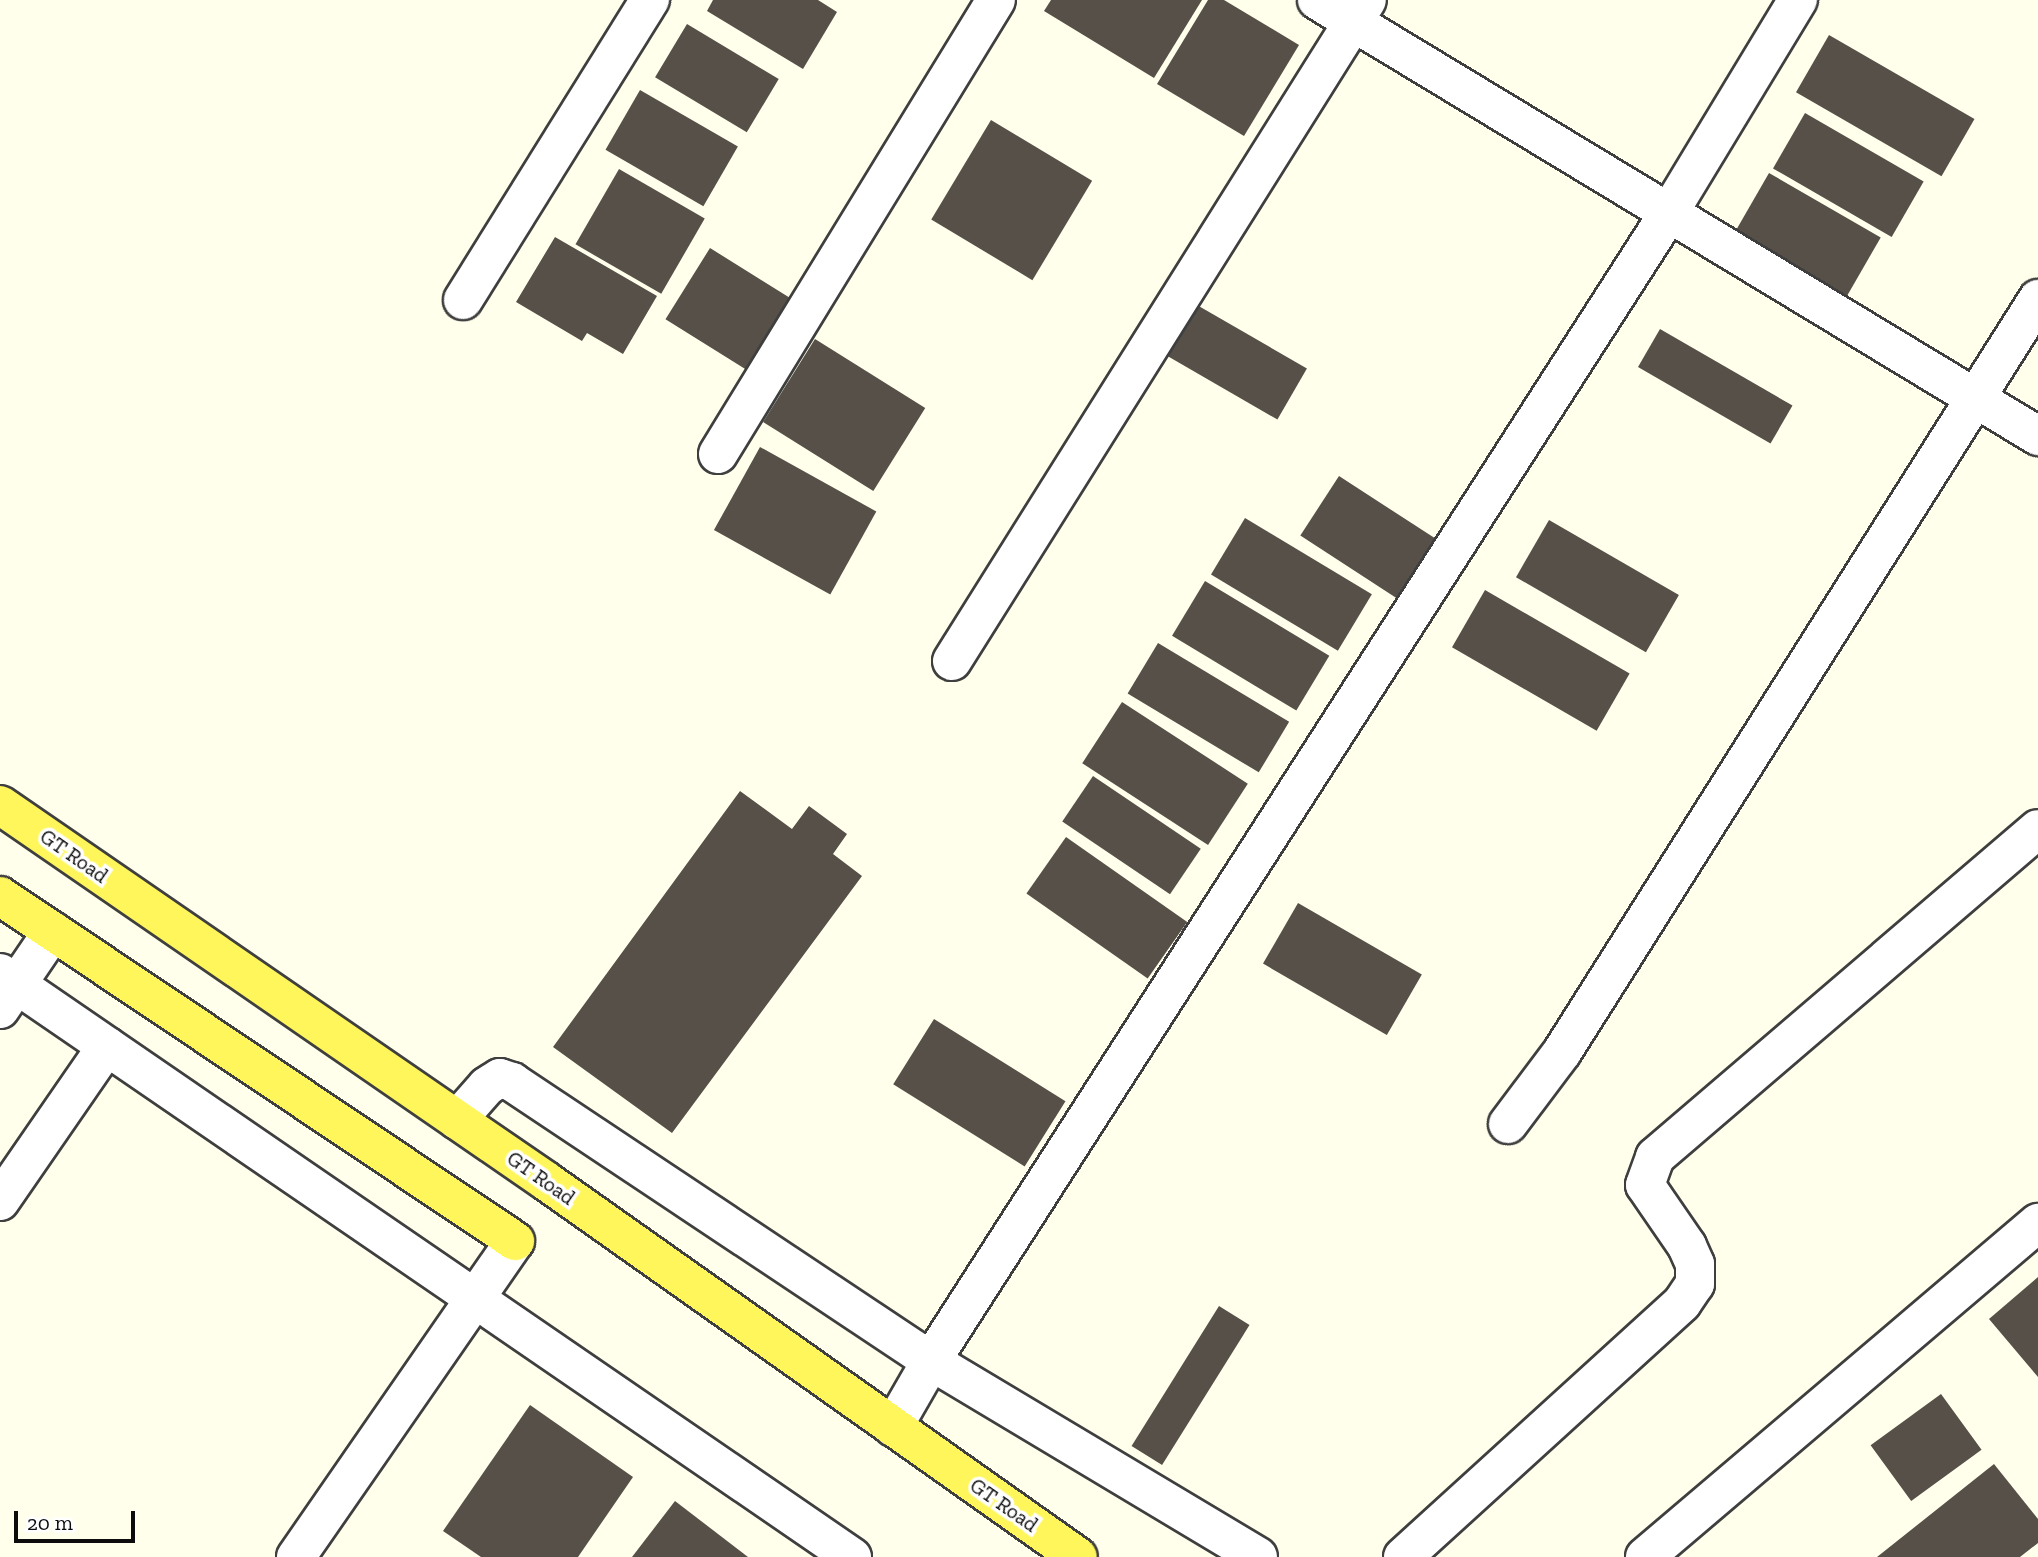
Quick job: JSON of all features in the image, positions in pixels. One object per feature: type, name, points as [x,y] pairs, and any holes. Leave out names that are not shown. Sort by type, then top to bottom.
[{"type":"main road","name":"GT Road","points":[[0,805],[457,1120],[1078,1557]]},
{"type":"main road","points":[[0,895],[514,1241]]},
{"type":"street","points":[[463,300],[650,0]]},
{"type":"street","points":[[718,454],[996,0]]},
{"type":"street","points":[[1317,0],[1360,10],[1670,211],[2038,436]]},
{"type":"street","points":[[893,1427],[931,1361],[1670,211],[1798,0]]},
{"type":"street","points":[[952,661],[1360,10]]},
{"type":"street","points":[[1508,1124],[1562,1052],[2038,299]]},
{"type":"street","points":[[1403,1557],[1682,1303],[1695,1284],[1695,1264],[1687,1246],[1645,1185],[1655,1157],[2038,829]]},
{"type":"street","points":[[53,931],[6,989],[107,1046],[474,1298],[835,1552]]},
{"type":"street","points":[[0,1201],[107,1046]]},
{"type":"street","points":[[457,1120],[487,1086],[499,1078],[512,1082],[931,1361],[1258,1557]]},
{"type":"street","points":[[1645,1557],[2038,1223]]},
{"type":"street","points":[[296,1557],[514,1241]]},
{"type":"building","points":[[713,0],[818,0],[837,12],[803,69],[707,11]]},
{"type":"building","points":[[1051,0],[1202,0],[1154,78],[1044,11]]},
{"type":"building","points":[[1208,0],[1224,0],[1299,45],[1244,136],[1157,84]]},
{"type":"building","points":[[687,24],[779,79],[747,132],[655,77]]},
{"type":"building","points":[[1829,35],[1974,119],[1941,176],[1796,92]]},
{"type":"building","points":[[640,90],[738,146],[703,206],[606,150]]},
{"type":"building","points":[[1805,113],[1924,181],[1892,237],[1773,168]]},
{"type":"building","points":[[991,120],[1092,181],[1032,280],[931,219]]},
{"type":"building","points":[[619,169],[705,218],[661,294],[576,244]]},
{"type":"building","points":[[1769,173],[1881,238],[1839,309],[1728,245]]},
{"type":"building","points":[[555,237],[657,296],[623,354],[587,333],[582,341],[516,302]]},
{"type":"building","points":[[710,248],[797,303],[753,374],[665,319]]},
{"type":"building","points":[[1190,301],[1307,368],[1277,420],[1160,352]]},
{"type":"building","points":[[1660,329],[1793,405],[1771,444],[1638,367]]},
{"type":"building","points":[[815,339],[925,408],[873,491],[763,422]]},
{"type":"building","points":[[760,447],[876,511],[830,595],[714,530]]},
{"type":"building","points":[[1339,476],[1440,541],[1401,601],[1300,536]]},
{"type":"building","points":[[1245,518],[1372,594],[1338,651],[1211,575]]},
{"type":"building","points":[[1549,520],[1679,595],[1646,652],[1516,577]]},
{"type":"building","points":[[1205,581],[1329,656],[1296,711],[1172,636]]},
{"type":"building","points":[[1485,590],[1630,674],[1597,731],[1452,647]]},
{"type":"building","points":[[1158,643],[1289,722],[1259,772],[1128,694]]},
{"type":"building","points":[[1122,702],[1248,784],[1208,845],[1082,763]]},
{"type":"building","points":[[1093,776],[1201,849],[1170,894],[1062,822]]},
{"type":"building","points":[[740,791],[792,829],[809,806],[847,834],[833,854],[862,876],[672,1133],[553,1047]]},
{"type":"building","points":[[1066,837],[1187,922],[1148,978],[1026,894]]},
{"type":"building","points":[[1298,903],[1422,975],[1387,1035],[1263,964]]},
{"type":"building","points":[[934,1019],[1065,1101],[1025,1166],[893,1084]]},
{"type":"building","points":[[2038,1277],[2038,1377],[1989,1319]]},
{"type":"building","points":[[1219,1306],[1250,1325],[1162,1465],[1132,1446]]},
{"type":"building","points":[[1941,1394],[1982,1450],[1911,1501],[1871,1445]]},
{"type":"building","points":[[530,1405],[633,1477],[578,1557],[481,1557],[443,1531]]},
{"type":"building","points":[[1994,1464],[2038,1519],[2038,1543],[2020,1557],[1877,1557]]},
{"type":"building","points":[[675,1501],[748,1557],[632,1557]]}]
